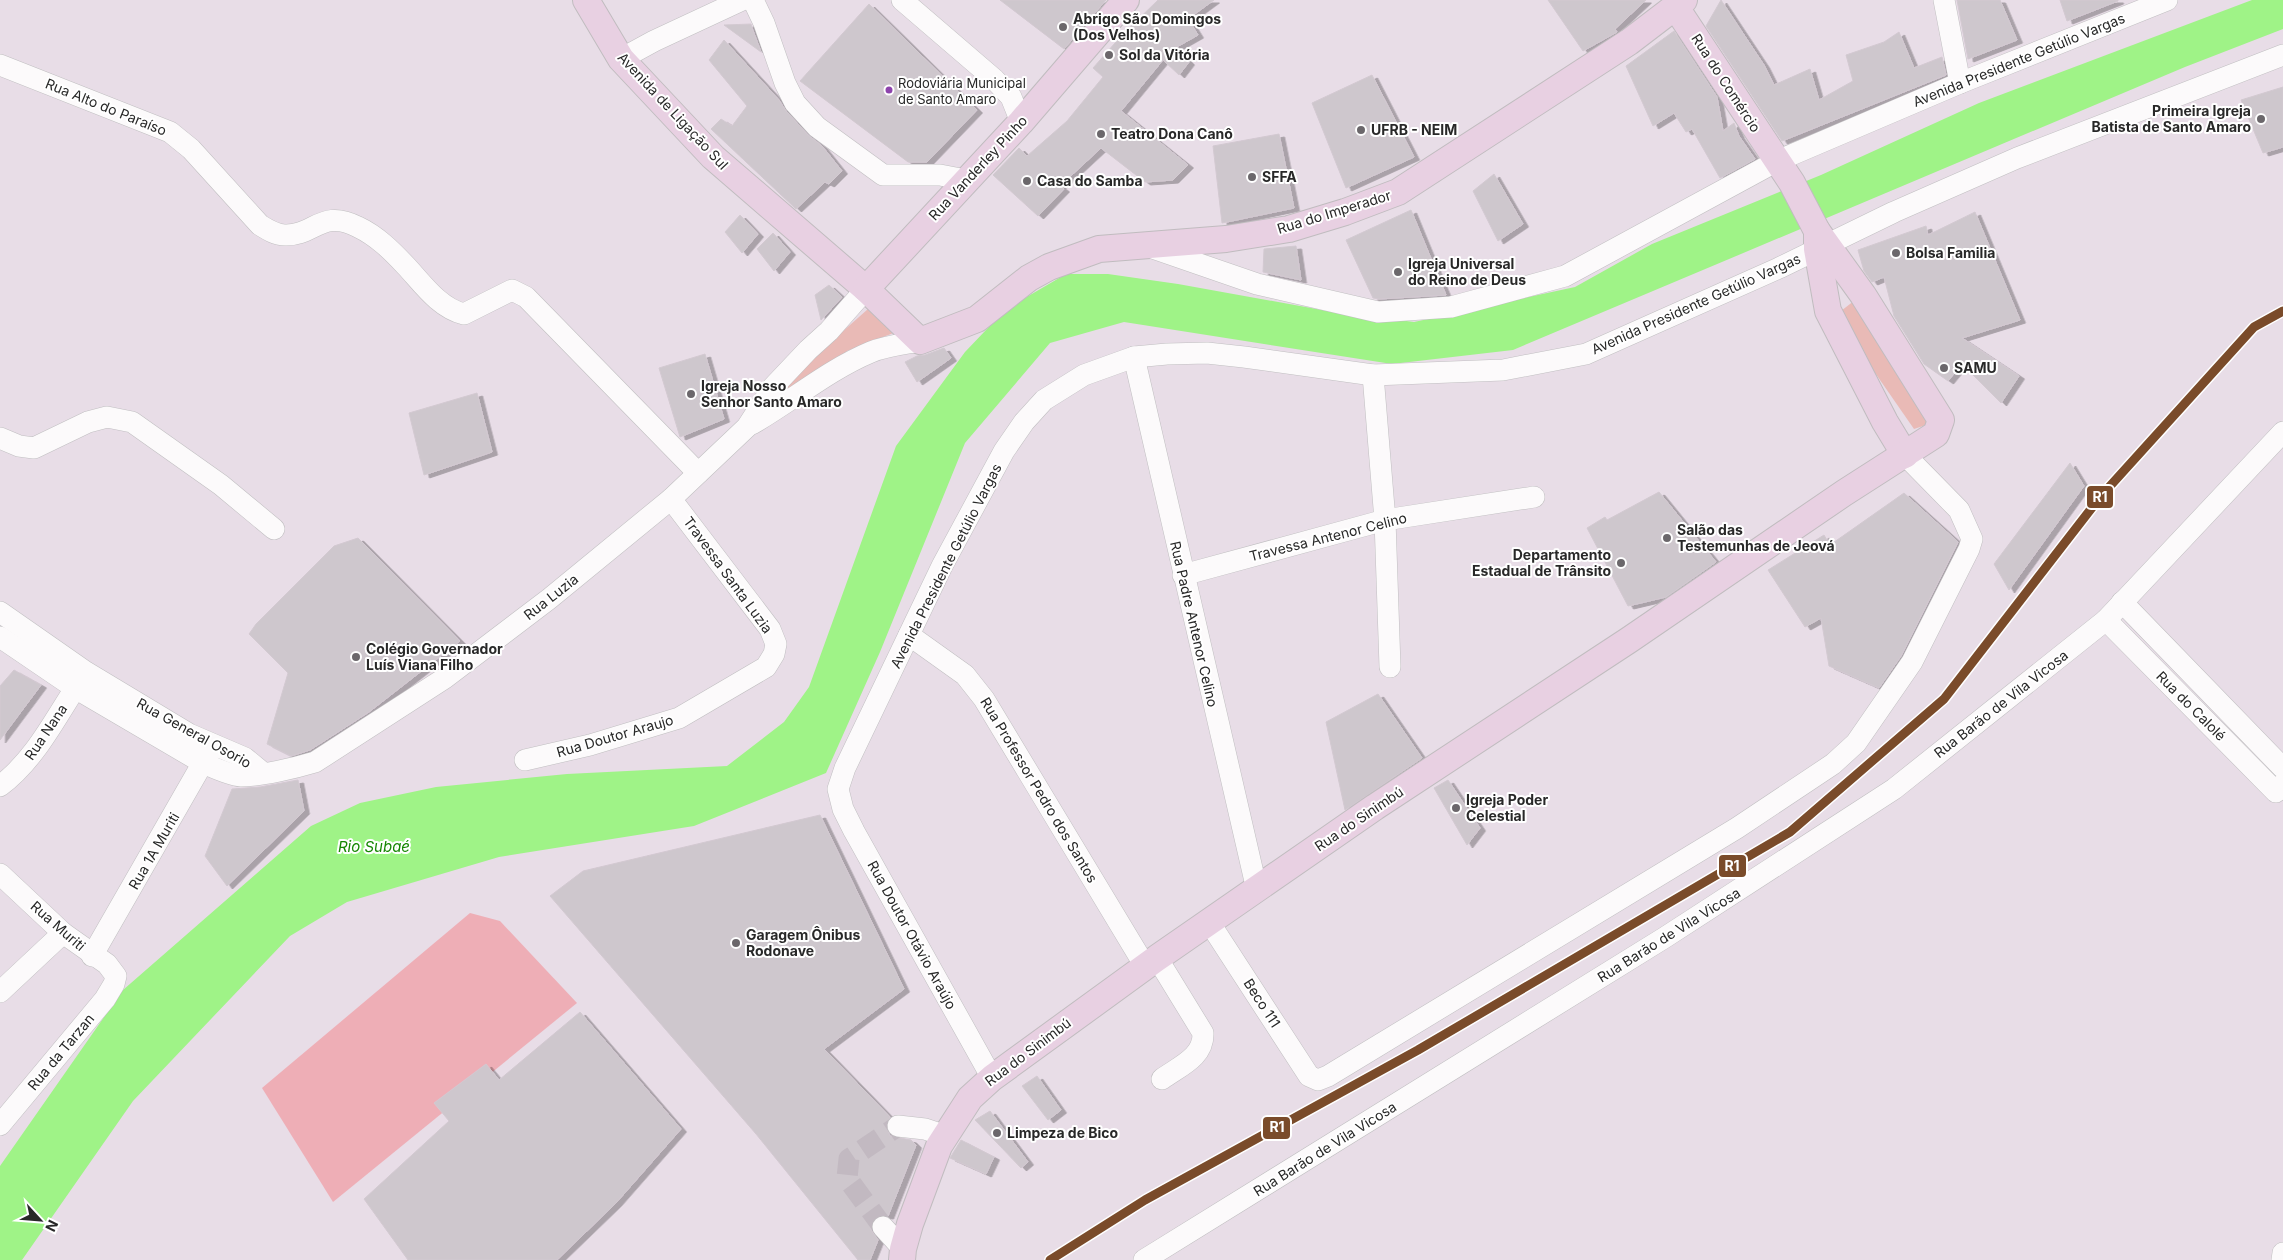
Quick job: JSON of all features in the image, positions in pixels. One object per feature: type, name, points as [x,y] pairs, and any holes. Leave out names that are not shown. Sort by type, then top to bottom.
[{"type":"main road","name":"Avenida de Ligação Sul","points":[[586,0],[621,59],[713,157],[866,289],[920,341]]},
{"type":"main road","name":"Rua Vanderley Pinho","points":[[866,289],[1021,122],[1126,0]]},
{"type":"main road","name":"Rua do Comércio","points":[[1677,2],[1792,182],[1819,237]]},
{"type":"main road","name":"Rua do Imperador","points":[[920,341],[977,319],[1029,278],[1049,267],[1099,249],[1226,239],[1289,229],[1345,212],[1398,192],[1628,42],[1677,2]]},
{"type":"main road","points":[[1819,237],[1864,295]]},
{"type":"main road","points":[[1819,237],[1828,310],[1885,422],[1905,455]]},
{"type":"main road","points":[[1828,310],[1836,299],[1844,295],[1854,292],[1864,295]]},
{"type":"main road","name":"Rua do Sinimbú","points":[[902,1255],[939,1146],[970,1098],[992,1078],[1151,962],[1375,807],[1629,640],[1844,493],[1936,434],[1941,420],[1864,295]]},
{"type":"street","points":[[621,59],[654,41],[742,0]]},
{"type":"street","points":[[753,0],[785,83],[795,103],[817,127],[883,175],[940,175],[966,180]]},
{"type":"street","points":[[902,0],[994,79],[1011,98],[1021,122]]},
{"type":"street","points":[[1944,0],[1960,83]]},
{"type":"street","name":"Avenida Presidente Getúlio Vargas","points":[[1144,245],[1257,284],[1378,312],[1451,307],[1565,276],[1778,160],[1960,83],[2167,0]]},
{"type":"street","name":"Avenida Presidente Getúlio Vargas","points":[[838,789],[845,768],[942,566],[1004,451],[1024,422],[1044,400],[1063,386],[1084,375],[1134,357],[1168,354],[1207,353],[1373,375],[1504,370],[1586,354],[1819,237],[2283,54]]},
{"type":"street","name":"Rua Alto do Paraíso","points":[[0,65],[170,132],[197,156],[260,226],[274,233],[286,236],[330,219],[349,224],[377,238],[431,293],[453,312],[464,314],[512,290],[526,297],[698,473]]},
{"type":"street","name":"Rua Luzia","points":[[747,427],[773,387],[829,331],[866,289]]},
{"type":"street","name":"Rua Luzia","points":[[262,772],[291,769],[315,762],[445,678],[549,599],[671,499],[747,427],[786,404],[840,367],[873,351],[920,341]]},
{"type":"street","name":"Rua Padre Antenor Celino","points":[[1134,357],[1182,575],[1257,890]]},
{"type":"street","points":[[1373,375],[1385,520],[1390,668]]},
{"type":"street","points":[[0,438],[20,446],[34,448],[88,422],[107,417],[132,422],[221,485],[274,529]]},
{"type":"street","name":"Rua Barão de Vila Vicosa","points":[[1144,1260],[1656,943],[1894,788],[2106,620],[2283,432]]},
{"type":"street","name":"Beco 111","points":[[1209,922],[1309,1076],[1318,1080],[1328,1076],[1737,828],[1833,764],[1856,743],[1912,662],[1969,549],[1972,539],[1958,510],[1905,455]]},
{"type":"street","name":"Travessa Antenor Celino","points":[[1182,575],[1385,520],[1534,497]]},
{"type":"street","name":"Travessa Santa Luzia","points":[[671,499],[770,629],[776,644],[774,654]]},
{"type":"street","name":"Rua do Calolé","points":[[2122,602],[2283,768]]},
{"type":"street","name":"Rua General Osorio","points":[[0,612],[81,680]]},
{"type":"street","name":"Rua do Calolé","points":[[2106,620],[2279,788]]},
{"type":"street","name":"Rua Professor Pedro dos Santos","points":[[910,635],[965,675],[984,699],[1151,962],[1203,1033],[1204,1044],[1197,1054],[1162,1078]]},
{"type":"street","name":"Rua General Osorio","points":[[0,637],[189,734],[208,754],[245,758],[262,772]]},
{"type":"street","name":"Rua Doutor Araujo","points":[[525,760],[590,744],[679,718],[752,677],[766,667],[774,654]]},
{"type":"street","name":"Rua Nana","points":[[0,786],[24,766],[81,680]]},
{"type":"street","name":"Rua 1A Muriti","points":[[92,956],[208,754]]},
{"type":"street","name":"Rua Doutor Otávio Araújo","points":[[838,789],[843,809],[854,831],[992,1078]]},
{"type":"street","name":"Rua Muriti","points":[[0,874],[63,933],[92,956],[107,964],[116,976]]},
{"type":"street","points":[[0,992],[63,933]]},
{"type":"street","name":"Rua da Tarzan","points":[[0,1125],[104,999],[114,984],[116,976]]},
{"type":"street","points":[[898,1126],[925,1129],[946,1136]]},
{"type":"street","points":[[883,1227],[902,1255]]},
{"type":"street","points":[[2282,1260],[2283,1253]]},
{"type":"shaded area","points":[[1859,297],[1931,410],[1926,425],[1914,429],[1871,367],[1841,311]]},
{"type":"shaded area","points":[[868,309],[896,332],[847,351],[787,400],[769,397]]},
{"type":"shaded area","points":[[470,913],[500,921],[577,1003],[333,1202],[262,1088]]},
{"type":"water","name":"Rio Subaé","points":[[2252,0],[2283,0],[2283,29],[2185,67],[1513,350],[1392,364],[1124,322],[1050,343],[965,443],[880,652],[826,773],[694,826],[499,857],[347,902],[290,936],[133,1101],[22,1260],[0,1260],[0,1166],[123,990],[311,826],[360,803],[436,787],[567,774],[727,766],[784,722],[809,687],[896,446],[965,352],[1006,309],[1066,274],[1108,274],[1178,284],[1322,310],[1414,322],[1575,287],[1652,244],[1821,175],[1979,103]]},
{"type":"building","name":"Abrigo São Domingos (Dos Velhos)","points":[[1000,0],[1106,0],[1064,49]]},
{"type":"building","points":[[1158,0],[1214,0],[1188,19],[1198,35],[1175,48],[1189,62],[1179,75],[1163,60],[1121,111],[1188,165],[1173,180],[1145,182],[1101,148],[1060,186],[1064,189],[1038,216],[993,175],[1019,148],[1027,156],[1067,121],[1103,77],[1093,68],[1122,35]]},
{"type":"building","points":[[1548,0],[1646,0],[1615,29],[1617,32],[1583,51]]},
{"type":"building","points":[[1721,0],[1764,65],[1774,85],[1810,69],[1819,100],[1853,81],[1846,55],[1884,42],[1899,32],[1914,68],[1942,57],[1946,75],[1782,141],[1706,26]]},
{"type":"building","points":[[1957,0],[2000,0],[2017,40],[1968,59]]},
{"type":"building","points":[[2060,0],[2118,0],[2118,1],[2067,21]]},
{"type":"building","name":"Rodoviária Municipal de Santo Amaro","points":[[869,4],[977,110],[927,162],[908,162],[800,81]]},
{"type":"building","points":[[751,24],[752,28],[761,52],[724,25]]},
{"type":"building","points":[[1674,31],[1717,97],[1723,131],[1734,123],[1739,136],[1755,159],[1720,178],[1692,129],[1686,132],[1674,113],[1653,126],[1626,66]]},
{"type":"building","points":[[724,40],[808,135],[822,146],[842,171],[829,184],[825,182],[796,209],[711,129],[721,119],[732,126],[747,106],[709,60]]},
{"type":"building","name":"UFRB - NEIM","points":[[1372,75],[1414,157],[1346,188],[1312,103]]},
{"type":"building","name":"Primeira Igreja Batista de Santo Amaro","points":[[2283,87],[2283,147],[2263,153],[2241,100]]},
{"type":"building","name":"SFFA","points":[[1279,134],[1294,208],[1222,223],[1213,146]]},
{"type":"building","points":[[1494,174],[1523,224],[1498,241],[1473,191]]},
{"type":"building","name":"Igreja Universal do Reino de Deus","points":[[1411,210],[1446,295],[1373,298],[1346,240]]},
{"type":"building","points":[[1975,212],[2020,320],[1962,338],[2019,376],[2001,403],[1962,364],[1948,381],[1924,364],[1894,316],[1884,277],[1872,282],[1864,271],[1858,250],[1926,226],[1928,235]]},
{"type":"building","points":[[740,215],[758,234],[742,253],[725,232]]},
{"type":"building","points":[[773,233],[790,252],[774,271],[757,249]]},
{"type":"building","points":[[1296,246],[1301,280],[1263,272],[1264,249]]},
{"type":"building","points":[[829,285],[842,297],[821,320],[815,295]]},
{"type":"building","points":[[944,348],[951,358],[917,382],[905,362],[917,356]]},
{"type":"building","name":"Igreja Nosso Senhor Santo Amaro","points":[[705,354],[724,419],[680,437],[659,368]]},
{"type":"building","points":[[477,393],[492,452],[424,475],[409,413]]},
{"type":"building","points":[[2070,463],[2084,486],[2009,590],[1994,564]]},
{"type":"building","points":[[1659,492],[1716,562],[1666,597],[1628,606],[1587,528],[1605,517],[1607,520]]},
{"type":"building","points":[[1904,493],[1958,542],[1901,656],[1879,688],[1829,666],[1821,618],[1805,627],[1768,570],[1824,535],[1830,545]]},
{"type":"building","name":"Colégio Governador Luís Viana Filho","points":[[358,538],[460,641],[369,712],[310,750],[291,756],[267,744],[288,673],[249,634],[256,624],[334,546]]},
{"type":"building","points":[[14,670],[41,685],[0,740],[0,686]]},
{"type":"building","points":[[1378,694],[1422,758],[1345,810],[1326,722]]},
{"type":"building","points":[[298,780],[304,811],[227,886],[205,856],[232,789],[260,787]]},
{"type":"building","name":"Igreja Poder Celestial","points":[[1448,780],[1480,828],[1467,845],[1434,788]]},
{"type":"building","name":"Garagem Ônibus Rodonave","points":[[820,815],[904,989],[824,1049],[890,1117],[886,1125],[890,1136],[911,1140],[916,1145],[888,1216],[880,1215],[871,1223],[871,1230],[878,1240],[870,1260],[858,1260],[756,1134],[550,896],[583,871]]},
{"type":"building","points":[[580,1012],[681,1129],[616,1203],[557,1260],[408,1260],[364,1199],[449,1121],[434,1103],[486,1064],[499,1080]]},
{"type":"building","points":[[1037,1076],[1061,1110],[1048,1120],[1022,1086]]},
{"type":"building","name":"Limpeza de Bico","points":[[990,1111],[1028,1162],[1021,1168],[975,1120]]},
{"type":"building","points":[[961,1140],[994,1157],[986,1174],[950,1158]]},
{"type":"tunnel","points":[[883,1227],[847,1178],[849,1159],[898,1126]]},
{"type":"transit line","name":"R1","points":[[1050,1260],[1145,1200],[1418,1050],[1790,832],[1944,699],[2101,496],[2254,327],[2283,311]]},
{"type":"place","name":"Abrigo São Domingos (Dos Velhos)","points":[[1063,27]]},
{"type":"place","name":"Sol da Vitória","points":[[1109,55]]},
{"type":"place","name":"Rodoviária Municipal de Santo Amaro","points":[[889,90]]},
{"type":"place","name":"Primeira Igreja Batista de Santo Amaro","points":[[2261,119]]},
{"type":"place","name":"UFRB - NEIM","points":[[1361,130]]},
{"type":"place","name":"Teatro Dona Canô","points":[[1101,134]]},
{"type":"place","name":"SFFA","points":[[1252,177]]},
{"type":"place","name":"Casa do Samba","points":[[1027,181]]},
{"type":"place","name":"Bolsa Familia","points":[[1896,253]]},
{"type":"place","name":"Igreja Universal do Reino de Deus","points":[[1398,272]]},
{"type":"place","name":"SAMU","points":[[1944,368]]},
{"type":"place","name":"Igreja Nosso Senhor Santo Amaro","points":[[691,394]]},
{"type":"place","name":"Salão das Testemunhas de Jeová","points":[[1667,538]]},
{"type":"place","name":"Departamento Estadual de Trânsito","points":[[1621,563]]},
{"type":"place","name":"Colégio Governador Luís Viana Filho","points":[[356,657]]},
{"type":"place","name":"Igreja Poder Celestial","points":[[1456,808]]},
{"type":"place","name":"Garagem Ônibus Rodonave","points":[[736,943]]},
{"type":"place","name":"Limpeza de Bico","points":[[997,1133]]}]
